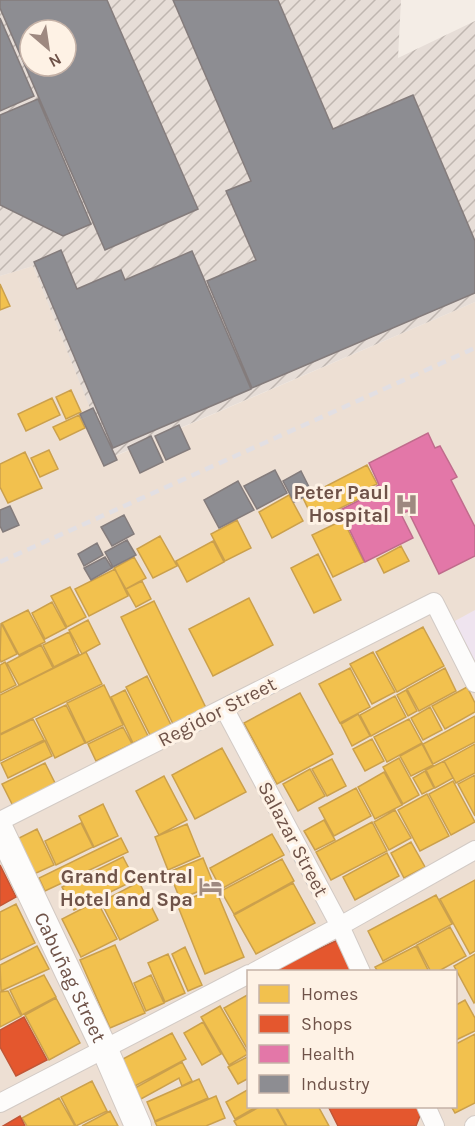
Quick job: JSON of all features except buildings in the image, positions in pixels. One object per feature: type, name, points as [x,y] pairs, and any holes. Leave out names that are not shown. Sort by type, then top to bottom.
[{"type":"street","name":"Regidor Street","points":[[0,821],[434,602],[475,683]]},
{"type":"street","name":"Salazar Street","points":[[224,708],[340,926],[360,970]]},
{"type":"street","name":"Cabuñag Street","points":[[0,829],[105,1050],[138,1126]]},
{"type":"street","points":[[258,970],[475,850]]},
{"type":"street","points":[[0,1103],[247,975]]},
{"type":"street","points":[[426,1108],[435,1126]]},
{"type":"shaded area","points":[[0,0],[401,0],[398,58],[475,21],[475,302],[110,458],[33,266],[0,276]]},
{"type":"shaded area","points":[[33,266],[111,458],[475,302],[475,1126],[0,1126],[0,276]]},
{"type":"shaded area","points":[[475,610],[475,662],[453,622]]},
{"type":"railway","points":[[0,562],[475,348]]},
{"type":"place","name":"Peter Paul Hospital","points":[[407,504]]},
{"type":"place","name":"Grand Central Hotel and Spa","points":[[211,887]]}]
